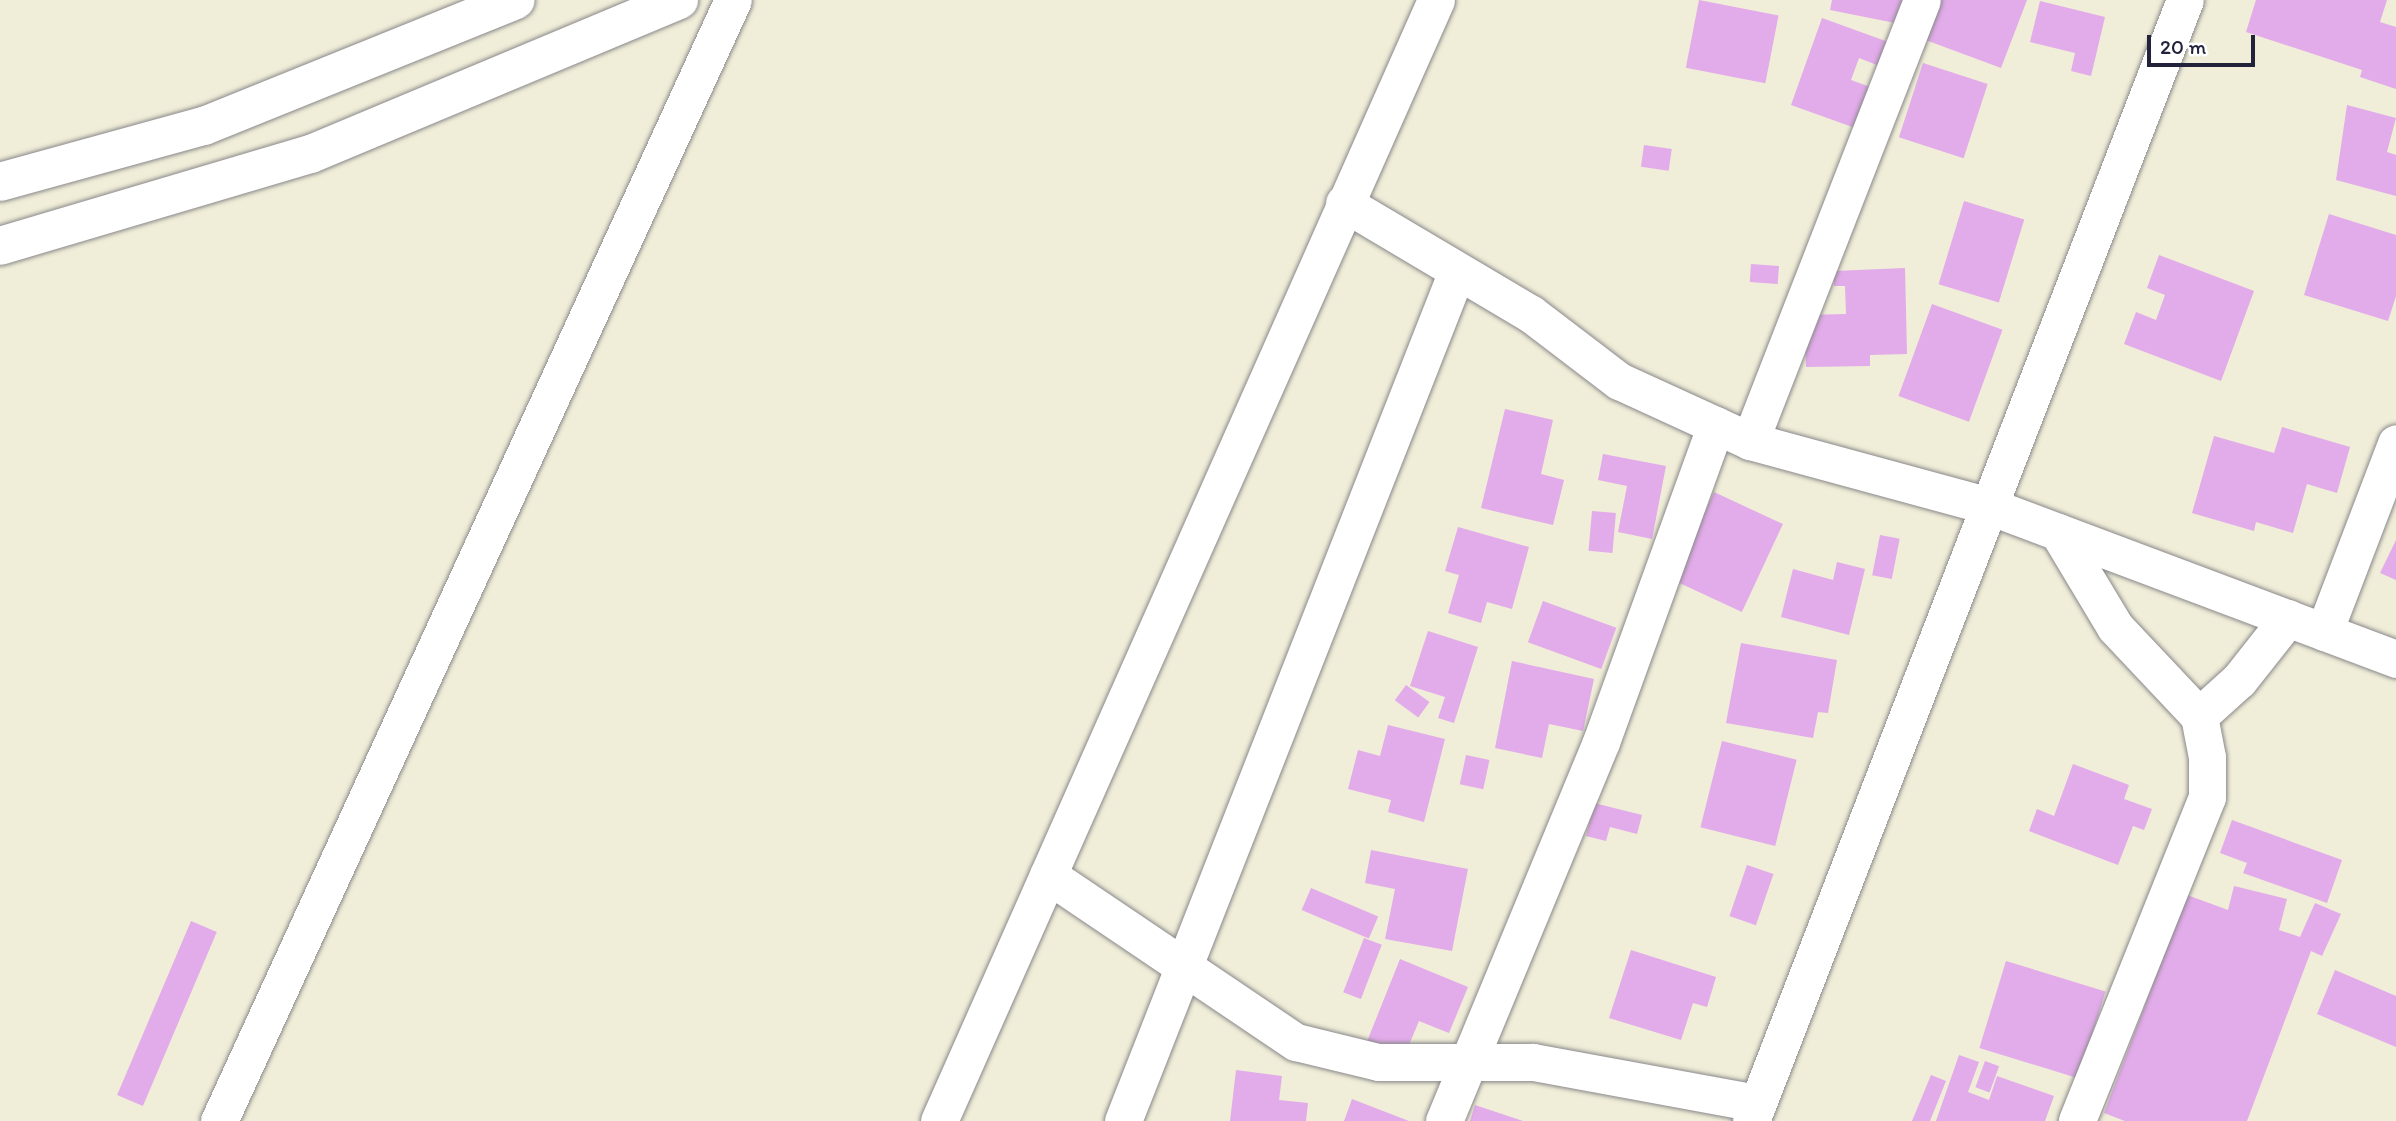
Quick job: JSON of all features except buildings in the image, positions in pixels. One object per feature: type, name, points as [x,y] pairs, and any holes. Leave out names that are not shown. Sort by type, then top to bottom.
[{"type":"main road","points":[[0,182],[204,126],[516,0]]},
{"type":"main road","points":[[0,246],[310,154],[679,0]]},
{"type":"street","points":[[219,1121],[733,0]]},
{"type":"street","points":[[939,1121],[1436,0]]},
{"type":"street","points":[[1750,442],[1922,0]]},
{"type":"street","points":[[1048,876],[1296,1042],[1378,1062],[1467,1065],[1533,1062],[1754,1112],[2185,0]]},
{"type":"street","points":[[1344,203],[1531,314],[1619,381],[1750,442],[1989,506],[2396,659]]},
{"type":"street","points":[[1123,1121],[1179,966],[1457,271]]},
{"type":"street","points":[[1444,1121],[1601,742],[1716,425]]},
{"type":"street","points":[[2324,632],[2396,443]]},
{"type":"street","points":[[2058,532],[2115,627],[2199,716],[2207,797],[2077,1121]]},
{"type":"street","points":[[2199,716],[2239,680],[2288,618]]}]
